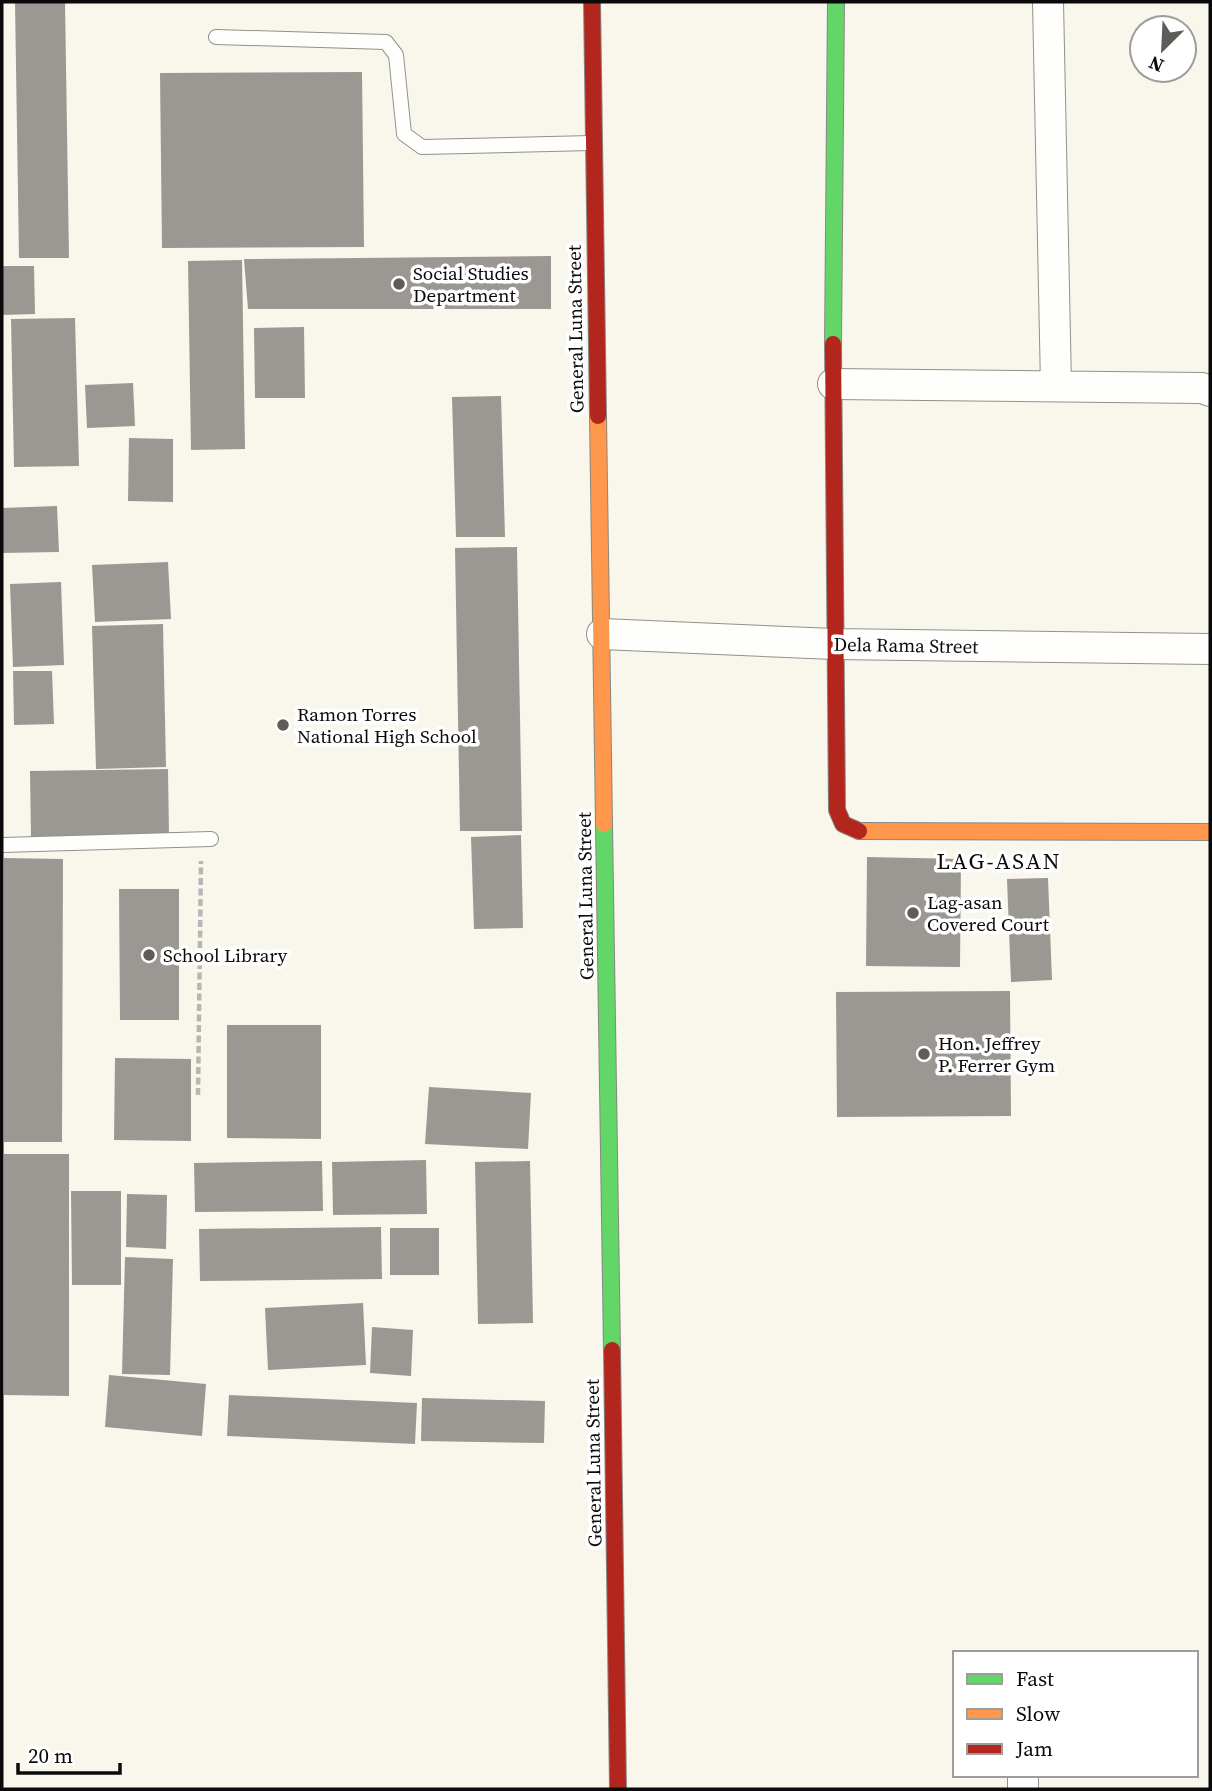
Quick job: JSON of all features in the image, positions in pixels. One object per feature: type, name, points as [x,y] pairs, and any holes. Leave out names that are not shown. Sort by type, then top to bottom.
[{"type":"main road","name":"General Luna Street","points":[[592,2],[618,1789]]},
{"type":"main road","points":[[836,2],[834,644],[837,810],[843,824],[858,831],[1210,832]]},
{"type":"street","points":[[1048,2],[1056,385]]},
{"type":"street","points":[[833,384],[1056,385],[1202,388],[1210,391]]},
{"type":"street","name":"Dela Rama Street","points":[[602,634],[834,644],[1210,649]]},
{"type":"lane","points":[[216,37],[386,42],[396,55],[404,134],[422,147],[593,143]]},
{"type":"lane","points":[[2,845],[206,839]]},
{"type":"path","points":[[198,1095],[206,839]]},
{"type":"building","points":[[15,2],[65,2],[69,258],[19,258]]},
{"type":"building","points":[[362,72],[364,247],[162,248],[160,73]]},
{"type":"building","name":"Social Studies Department","points":[[551,256],[551,309],[248,309],[244,259]]},
{"type":"building","points":[[242,260],[245,449],[191,450],[188,261]]},
{"type":"building","points":[[2,266],[34,266],[35,314],[2,315]]},
{"type":"building","points":[[75,318],[79,466],[14,467],[11,319]]},
{"type":"building","points":[[304,327],[305,398],[255,398],[254,328]]},
{"type":"building","points":[[133,383],[135,426],[87,428],[85,385]]},
{"type":"building","points":[[501,396],[505,537],[456,537],[452,397]]},
{"type":"building","points":[[129,438],[173,439],[173,502],[128,501]]},
{"type":"building","points":[[57,506],[59,552],[2,553],[2,508]]},
{"type":"building","points":[[517,547],[522,831],[460,831],[455,548]]},
{"type":"building","points":[[168,562],[171,619],[95,622],[92,565]]},
{"type":"building","points":[[61,582],[64,665],[13,667],[10,584]]},
{"type":"building","points":[[163,624],[166,767],[96,769],[92,626]]},
{"type":"building","points":[[13,671],[52,671],[54,724],[14,725]]},
{"type":"building","points":[[168,769],[169,835],[31,837],[30,771]]},
{"type":"building","points":[[521,835],[523,928],[474,929],[471,837]]},
{"type":"building","name":"Lag-asan Covered Court","points":[[867,857],[961,859],[960,967],[866,966]]},
{"type":"building","points":[[4,858],[63,859],[62,1142],[4,1142]]},
{"type":"building","points":[[1048,878],[1052,980],[1011,982],[1007,879]]},
{"type":"building","name":"School Library","points":[[119,889],[179,889],[179,1020],[120,1020]]},
{"type":"building","name":"Hon. Jeffrey P. Ferrer Gym","points":[[1010,991],[1011,1116],[837,1117],[836,992]]},
{"type":"building","points":[[227,1025],[321,1025],[321,1139],[227,1138]]},
{"type":"building","points":[[115,1058],[191,1059],[191,1141],[114,1140]]},
{"type":"building","points":[[429,1087],[531,1093],[528,1149],[425,1144]]},
{"type":"building","points":[[4,1154],[69,1154],[69,1396],[4,1395]]},
{"type":"building","points":[[426,1160],[427,1214],[333,1215],[332,1162]]},
{"type":"building","points":[[322,1161],[323,1211],[195,1212],[194,1163]]},
{"type":"building","points":[[530,1161],[533,1323],[478,1324],[475,1162]]},
{"type":"building","points":[[71,1191],[121,1191],[121,1285],[72,1285]]},
{"type":"building","points":[[127,1194],[167,1195],[166,1249],[126,1247]]},
{"type":"building","points":[[381,1227],[382,1279],[200,1281],[199,1229]]},
{"type":"building","points":[[390,1228],[439,1228],[439,1275],[390,1275]]},
{"type":"building","points":[[125,1257],[173,1259],[170,1375],[122,1374]]},
{"type":"building","points":[[363,1303],[366,1365],[268,1370],[265,1308]]},
{"type":"building","points":[[372,1327],[413,1330],[411,1376],[370,1373]]},
{"type":"building","points":[[109,1375],[206,1384],[202,1436],[105,1427]]},
{"type":"building","points":[[229,1395],[417,1403],[415,1444],[227,1436]]},
{"type":"building","points":[[422,1398],[545,1401],[544,1443],[421,1441]]},
{"type":"traffic: fast","points":[[833,344],[836,2]]},
{"type":"traffic: fast","points":[[604,824],[612,1350]]},
{"type":"traffic: slow","points":[[598,416],[604,824]]},
{"type":"traffic: slow","points":[[859,831],[1210,832]]},
{"type":"traffic: jam","points":[[592,2],[598,416]]},
{"type":"traffic: jam","points":[[833,344],[837,810],[843,824],[859,831]]},
{"type":"traffic: jam","points":[[612,1350],[618,1789]]},
{"type":"place","name":"Social Studies Department","points":[[399,284]]},
{"type":"place","name":"Ramon Torres National High School","points":[[283,725]]},
{"type":"place","name":"Lag-asan Covered Court","points":[[913,913]]},
{"type":"place","name":"School Library","points":[[149,955]]},
{"type":"place","name":"Hon. Jeffrey P. Ferrer Gym","points":[[924,1054]]},
{"type":"district","name":"LAG-ASAN","points":[[999,861]]}]
